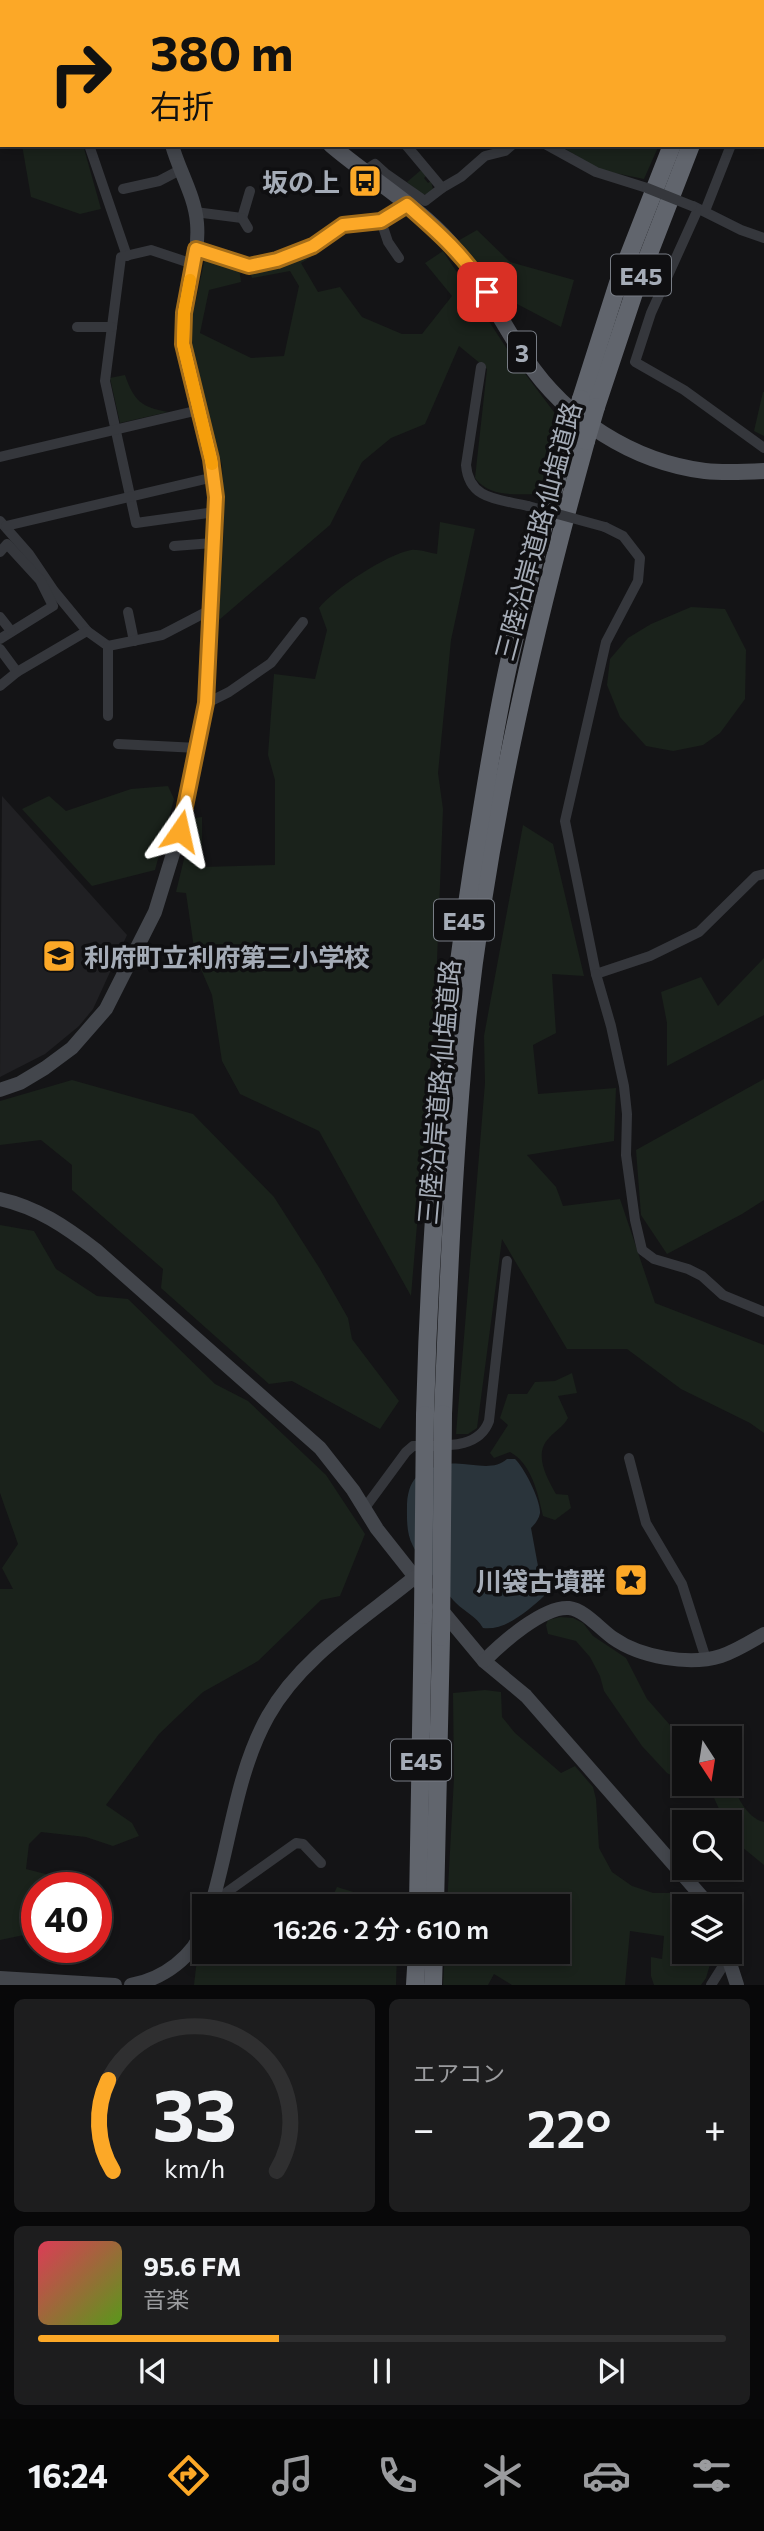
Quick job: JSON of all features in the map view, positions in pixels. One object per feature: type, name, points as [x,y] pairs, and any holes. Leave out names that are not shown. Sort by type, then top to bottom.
[{"type":"highway","name":"三陸沿岸道路;仙塩道路","points":[[418,1894],[427,1317],[447,1048],[467,898],[512,651],[544,522],[589,403],[618,283],[671,147]]},
{"type":"highway","name":"三陸沿岸道路;仙塩道路","points":[[589,403],[690,147]]},
{"type":"highway","name":"三陸沿岸道路;仙塩道路","points":[[435,1894],[443,1414],[464,1048],[483,902],[505,774],[578,438]]},
{"type":"highway","points":[[415,1985],[416,1964]]},
{"type":"highway","points":[[433,1985],[434,1964]]},
{"type":"main road","name":"3","points":[[333,147],[448,240],[477,276],[527,359],[555,396],[586,423],[615,441],[670,463],[706,471],[764,471]]},
{"type":"street","points":[[90,147],[127,256]]},
{"type":"street","points":[[0,1090],[20,1083],[46,1068],[72,1048],[106,1009],[155,912],[168,874],[198,748],[206,703],[215,512],[214,477],[183,344],[182,331],[196,249],[195,212],[173,147]]},
{"type":"street","points":[[408,147],[442,188]]},
{"type":"street","points":[[363,172],[375,164],[425,201],[461,177],[485,156],[509,147]]},
{"type":"street","points":[[551,147],[596,172],[647,188],[764,238]]},
{"type":"street","points":[[730,147],[652,313],[635,362],[684,390],[764,448]]},
{"type":"street","points":[[122,190],[159,181],[180,170]]},
{"type":"street","points":[[248,228],[242,218],[250,191]]},
{"type":"street","points":[[196,249],[249,266],[296,254],[349,223],[381,221],[407,205]]},
{"type":"street","points":[[195,212],[242,218]]},
{"type":"street","points":[[381,221],[388,242],[399,258]]},
{"type":"street","points":[[193,264],[150,250],[121,257],[105,381],[136,523],[215,512]]},
{"type":"street","points":[[77,327],[112,327]]},
{"type":"street","points":[[481,367],[466,465],[467,476],[476,491],[486,496],[605,527],[623,536],[640,558],[638,581],[606,642],[565,821],[596,974],[624,1086],[627,1114],[626,1155],[642,1250],[654,1259],[702,1276],[723,1295],[764,1312]]},
{"type":"street","points":[[0,457],[199,410]]},
{"type":"street","points":[[210,610],[162,635],[108,646],[87,631],[3,524],[214,477]]},
{"type":"street","points":[[174,547],[213,542]]},
{"type":"street","points":[[0,552],[7,544],[40,580],[54,606],[0,639]]},
{"type":"street","points":[[128,612],[134,641]]},
{"type":"street","points":[[0,617],[11,631]]},
{"type":"street","points":[[206,703],[229,692],[271,663],[303,622]]},
{"type":"street","points":[[0,685],[87,631]]},
{"type":"street","points":[[108,646],[108,716]]},
{"type":"street","points":[[0,649],[17,672]]},
{"type":"street","points":[[118,744],[198,748]]},
{"type":"street","points":[[596,974],[650,956],[699,932],[756,877],[764,874]]},
{"type":"street","points":[[0,1199],[41,1213],[65,1226],[96,1250],[320,1448],[340,1472],[377,1529],[484,1661],[526,1696],[702,1894]]},
{"type":"street","points":[[365,1509],[413,1446],[469,1443],[485,1431],[489,1421],[507,1261]]},
{"type":"street","points":[[629,1458],[646,1523],[682,1584],[706,1659]]},
{"type":"street","points":[[214,1894],[245,1773],[267,1717],[300,1672],[415,1577]]},
{"type":"street","points":[[484,1661],[497,1648],[544,1615],[569,1608],[575,1609],[611,1637],[632,1648],[670,1657],[706,1659],[733,1651],[764,1634]]},
{"type":"street","points":[[225,1894],[296,1843],[303,1844],[321,1863]]},
{"type":"street","points":[[131,1985],[147,1982],[178,1963],[192,1949]]},
{"type":"street","points":[[711,1985],[722,1964]]},
{"type":"street","points":[[730,1964],[737,1985]]},
{"type":"street","points":[[0,1978],[115,1985]]},
{"type":"shaded area","points":[[22,147],[84,147],[101,209],[80,214],[31,197]]},
{"type":"shaded area","points":[[562,147],[658,147],[644,179],[600,170]]},
{"type":"shaded area","points":[[421,170],[428,183],[431,181],[433,189],[428,194],[422,194],[407,182]]},
{"type":"shaded area","points":[[477,230],[510,262],[574,280],[561,327],[494,292],[483,273],[456,242]]},
{"type":"shaded area","points":[[443,251],[511,355],[563,424],[539,494],[496,492],[475,478],[487,369],[459,346],[425,424],[391,438],[362,462],[330,525],[219,620],[224,524],[222,465],[188,337],[205,258],[239,268],[241,282],[209,290],[200,333],[251,358],[284,356],[299,286],[290,271],[252,278],[249,269],[309,252],[311,257],[301,263],[318,292],[340,287],[362,317],[402,334],[422,334],[452,296],[425,263]]},
{"type":"shaded area","points":[[125,375],[135,397],[151,408],[168,412],[120,423],[110,378]]},
{"type":"shaded area","points":[[764,392],[764,436],[754,431]]},
{"type":"shaded area","points":[[440,522],[475,529],[451,640],[438,773],[443,809],[435,1011],[411,1296],[319,1131],[240,1094],[222,1061],[212,995],[195,955],[186,893],[176,892],[194,818],[202,817],[202,867],[275,865],[275,780],[268,755],[274,674],[315,679],[327,630],[319,608],[349,582],[388,558],[411,550],[437,554]]},
{"type":"shaded area","points":[[691,607],[725,609],[746,650],[745,699],[720,733],[703,745],[673,751],[646,746],[620,717],[607,685],[610,659],[628,638],[651,624]]},
{"type":"shaded area","points":[[168,786],[174,799],[155,870],[92,886],[22,809],[49,796],[66,811],[131,789]]},
{"type":"shaded area","name":"利府町立利府第三小学校","points":[[2,796],[127,935],[93,1009],[79,1026],[45,1054],[0,1077]]},
{"type":"shaded area","points":[[523,825],[553,844],[584,976],[552,974],[556,1033],[533,1045],[538,1094],[616,1088],[614,1141],[527,1155],[556,1187],[563,1206],[620,1199],[655,1303],[764,1345],[764,1433],[750,1423],[681,1389],[627,1349],[567,1349],[502,1239],[477,1428],[468,1434],[456,1434],[485,1083],[484,1036]]},
{"type":"shaded area","points":[[764,958],[764,1015],[667,1066],[667,1023],[661,992],[701,977],[718,1006]]},
{"type":"shaded area","points":[[764,1079],[764,1200],[667,1254],[641,1215],[636,1150]]},
{"type":"shaded area","points":[[72,1080],[193,1114],[274,1197],[348,1318],[352,1339],[399,1401],[380,1429],[292,1381],[269,1384],[161,1288],[163,1269],[72,1190],[72,1165],[41,1140],[0,1145],[0,1101]]},
{"type":"shaded area","points":[[0,1225],[34,1231],[56,1269],[97,1296],[128,1299],[215,1384],[248,1401],[326,1475],[365,1534],[340,1596],[321,1600],[258,1661],[203,1692],[159,1734],[106,1805],[132,1823],[139,1836],[113,1846],[86,1837],[41,1832],[29,1844],[26,1869],[38,1872],[21,1872],[21,1936],[0,1940],[0,1589],[13,1589],[2,1568],[18,1544],[0,1493]]},
{"type":"shaded area","points":[[572,1373],[577,1393],[558,1396],[568,1418],[544,1444],[542,1451],[543,1466],[549,1481],[556,1494],[568,1495],[571,1508],[555,1520],[543,1516],[533,1480],[518,1457],[510,1452],[494,1458],[490,1453],[508,1425],[500,1418],[508,1394],[527,1394],[535,1382],[555,1381]]},
{"type":"shaded area","points":[[507,1459],[515,1459],[519,1463],[538,1501],[539,1515],[531,1528],[538,1566],[543,1566],[546,1588],[544,1596],[516,1618],[500,1626],[483,1628],[451,1597],[416,1552],[408,1531],[408,1494],[414,1480],[431,1468],[456,1463],[494,1465]]},
{"type":"shaded area","points":[[573,1618],[583,1623],[593,1636],[626,1658],[647,1699],[672,1727],[672,1776],[642,1746],[604,1691],[590,1657],[576,1641],[548,1634],[548,1620]]},
{"type":"shaded area","points":[[485,1690],[501,1692],[502,1717],[515,1733],[561,1773],[575,1766],[593,1787],[599,1848],[612,1872],[632,1886],[653,1893],[680,1894],[672,1894],[672,1964],[710,1964],[701,1985],[654,1985],[651,1957],[662,1959],[664,1936],[630,1931],[625,1985],[512,1985],[494,1974],[488,1985],[443,1985],[444,1964],[570,1964],[570,1894],[448,1894],[454,1778],[453,1693]]},
{"type":"shaded area","points":[[713,1796],[738,1796],[752,1816],[764,1822],[764,1865],[742,1847],[742,1810],[720,1810]]},
{"type":"shaded area","points":[[337,1887],[360,1894],[334,1894]]},
{"type":"shaded area","points":[[196,1964],[397,1964],[396,1985],[194,1985]]},
{"type":"slow traffic","points":[[190,280],[182,331],[183,344],[212,464]]},
{"type":"place","name":"坂の上","points":[[365,181]]},
{"type":"place","name":"利府町立利府第三小学校","points":[[59,956]]},
{"type":"place","name":"川袋古墳群","points":[[631,1580]]},
{"type":"route","points":[[180,831],[206,703],[216,497],[211,459],[183,344],[184,313],[196,249],[249,266],[296,254],[313,246],[343,225],[381,221],[407,205],[448,240],[487,292]]}]
